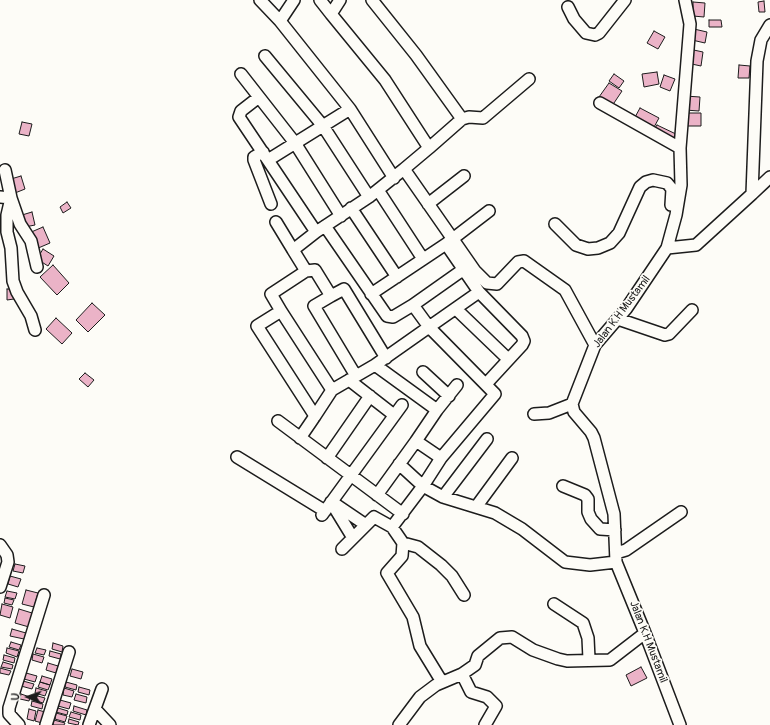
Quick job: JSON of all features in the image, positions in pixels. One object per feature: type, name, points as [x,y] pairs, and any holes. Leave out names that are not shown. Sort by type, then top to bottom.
[{"type":"street","points":[[260,0],[280,21],[350,109],[394,178]]},
{"type":"street","points":[[280,21],[294,0]]},
{"type":"street","points":[[320,0],[385,80],[429,148]]},
{"type":"street","points":[[331,14],[340,0]]},
{"type":"street","points":[[372,0],[416,55],[462,119]]},
{"type":"street","points":[[568,7],[574,19],[586,33],[595,35],[600,33],[625,0]]},
{"type":"street","name":"Jalan K.H Mustamil","points":[[680,725],[616,558],[614,514],[592,432],[574,412],[572,404],[595,345],[618,319],[664,253],[679,200],[680,148],[690,24],[685,0]]},
{"type":"street","points":[[752,194],[757,61],[761,40],[770,25]]},
{"type":"street","points":[[265,56],[324,126],[423,259]]},
{"type":"street","points":[[241,74],[295,144],[341,216]]},
{"type":"street","points":[[293,250],[320,229],[341,216],[394,178],[462,119],[469,117],[483,118],[529,79]]},
{"type":"street","points":[[259,97],[239,113],[240,117],[266,156],[320,229],[390,318],[413,305],[464,269]]},
{"type":"street","points":[[600,103],[680,148]]},
{"type":"street","points":[[271,204],[254,157],[266,156],[295,144],[350,109]]},
{"type":"street","points":[[404,169],[428,204],[464,269],[479,292],[522,336],[524,341],[486,384]]},
{"type":"street","points":[[5,170],[7,232],[11,248],[13,281],[17,292],[31,316],[35,330]]},
{"type":"street","points":[[428,204],[464,176]]},
{"type":"street","points":[[555,224],[576,245],[588,249],[598,248],[610,243],[619,233],[640,187],[646,182],[654,180],[660,181],[667,183],[672,189],[664,253],[696,246],[770,177]]},
{"type":"street","points":[[6,198],[31,241],[37,267]]},
{"type":"street","points":[[351,208],[396,277]]},
{"type":"street","points":[[372,294],[449,241],[489,211]]},
{"type":"street","points":[[276,222],[306,271]]},
{"type":"street","points":[[449,241],[487,283],[500,283],[518,262],[524,261],[557,283],[565,290],[572,301],[595,345]]},
{"type":"street","points":[[330,296],[315,270],[306,271],[271,294],[332,390]]},
{"type":"street","points":[[386,358],[344,289],[314,306],[353,378],[370,396],[394,415]]},
{"type":"street","points":[[300,438],[332,390],[386,358],[479,292]]},
{"type":"street","points":[[392,527],[423,486],[441,458],[495,394],[429,327],[413,305]]},
{"type":"street","points":[[456,309],[508,359]]},
{"type":"street","points":[[618,319],[665,335],[669,334],[692,310]]},
{"type":"street","points":[[281,311],[258,324],[257,328],[315,416]]},
{"type":"street","points":[[375,365],[437,410]]},
{"type":"street","points":[[423,372],[449,396]]},
{"type":"street","points":[[377,495],[437,410],[458,385]]},
{"type":"street","points":[[327,458],[370,396]]},
{"type":"street","points":[[534,414],[548,413],[572,404]]},
{"type":"street","points":[[326,509],[402,405]]},
{"type":"street","points":[[278,421],[403,514]]},
{"type":"street","points":[[443,497],[487,439]]},
{"type":"street","points":[[416,441],[441,458]]},
{"type":"street","points":[[237,457],[326,509],[366,525]]},
{"type":"street","points":[[476,507],[512,458]]},
{"type":"street","points":[[399,464],[423,486],[443,497],[495,513],[522,530],[565,562],[590,565],[616,558],[681,512]]},
{"type":"street","points":[[563,486],[585,495],[588,499],[588,512],[590,519],[600,529],[615,530]]},
{"type":"street","points":[[326,509],[353,538]]},
{"type":"street","points":[[342,549],[374,517],[392,527],[403,543],[402,556],[387,572],[413,617],[420,646],[442,682]]},
{"type":"street","points":[[403,543],[418,546],[441,565],[452,576],[464,595]]},
{"type":"street","points":[[0,545],[7,555],[8,562],[2,569],[0,587]]},
{"type":"street","points":[[19,725],[9,714],[9,708],[44,595]]},
{"type":"street","points":[[554,604],[583,623],[588,638],[589,659]]},
{"type":"street","points":[[399,725],[420,697],[442,682],[462,674],[476,666],[478,656],[505,636],[512,637],[533,650],[558,659],[576,661],[589,659],[610,660],[645,633]]},
{"type":"street","points":[[46,725],[69,652]]},
{"type":"street","points":[[462,674],[471,692],[485,695],[496,706],[485,725]]},
{"type":"street","points":[[89,725],[102,689]]},
{"type":"street","points":[[94,709],[110,725]]},
{"type":"building","points":[[764,1],[765,12],[759,12],[758,2]]},
{"type":"building","points":[[693,2],[705,3],[704,17],[693,16]]},
{"type":"building","points":[[709,20],[721,20],[722,27],[709,27]]},
{"type":"building","points":[[694,29],[707,32],[705,43],[692,40]]},
{"type":"building","points":[[654,31],[665,37],[658,49],[647,43]]},
{"type":"building","points":[[689,49],[703,52],[701,66],[687,63]]},
{"type":"building","points":[[739,65],[750,66],[749,78],[738,78]]},
{"type":"building","points":[[657,72],[659,84],[644,87],[642,74]]},
{"type":"building","points":[[614,74],[624,81],[619,88],[609,81]]},
{"type":"building","points":[[664,75],[675,79],[670,91],[660,87]]},
{"type":"building","points":[[609,83],[622,91],[612,106],[599,97]]},
{"type":"building","points":[[685,96],[700,97],[699,111],[685,110]]},
{"type":"building","points":[[640,108],[659,118],[653,129],[634,119]]},
{"type":"building","points":[[683,113],[701,113],[701,126],[683,126]]},
{"type":"building","points":[[22,122],[32,124],[29,136],[19,134]]},
{"type":"building","points":[[657,125],[678,135],[674,142],[653,131]]},
{"type":"building","points":[[21,176],[25,189],[15,193],[11,179]]},
{"type":"building","points":[[67,202],[71,208],[63,213],[60,207]]},
{"type":"building","points":[[32,212],[35,225],[25,227],[22,215]]},
{"type":"building","points":[[43,227],[50,243],[36,249],[29,233]]},
{"type":"building","points":[[43,249],[54,256],[48,266],[37,259]]},
{"type":"building","points":[[53,265],[69,283],[57,295],[40,277]]},
{"type":"building","points":[[7,289],[14,289],[14,299],[7,300]]},
{"type":"building","points":[[92,303],[105,315],[88,332],[76,320]]},
{"type":"building","points":[[56,318],[72,333],[62,344],[46,329]]},
{"type":"building","points":[[85,373],[94,380],[88,387],[79,379]]},
{"type":"building","points":[[15,564],[25,566],[23,573],[13,571]]},
{"type":"building","points":[[10,576],[21,579],[18,587],[8,584]]},
{"type":"building","points":[[26,590],[38,593],[34,607],[22,604]]},
{"type":"building","points":[[7,591],[17,593],[15,599],[5,597]]},
{"type":"building","points":[[5,598],[14,600],[12,605],[4,603]]},
{"type":"building","points":[[2,604],[13,607],[10,618],[0,615]]},
{"type":"building","points":[[19,609],[32,613],[29,627],[15,623]]},
{"type":"building","points":[[12,629],[26,633],[24,639],[10,636]]},
{"type":"building","points":[[11,642],[21,645],[19,650],[9,647]]},
{"type":"building","points":[[53,643],[63,646],[62,652],[52,649]]},
{"type":"building","points":[[7,648],[19,651],[17,657],[6,653]]},
{"type":"building","points":[[37,648],[46,650],[44,655],[35,653]]},
{"type":"building","points":[[50,651],[61,654],[60,659],[49,656]]},
{"type":"building","points":[[33,654],[44,657],[42,663],[32,660]]},
{"type":"building","points":[[4,655],[15,658],[14,663],[3,660]]},
{"type":"building","points":[[3,662],[13,665],[12,669],[1,667]]},
{"type":"building","points":[[48,663],[58,666],[56,673],[46,670]]},
{"type":"building","points":[[641,667],[647,678],[631,686],[626,675]]},
{"type":"building","points":[[0,668],[11,671],[9,675],[0,673]]},
{"type":"building","points":[[72,669],[83,672],[81,679],[70,676]]},
{"type":"building","points":[[26,673],[37,676],[35,682],[24,679]]},
{"type":"building","points":[[42,676],[52,679],[50,685],[40,682]]},
{"type":"building","points":[[23,681],[34,684],[32,689],[21,686]]},
{"type":"building","points":[[40,682],[50,685],[48,690],[38,687]]},
{"type":"building","points":[[66,682],[77,685],[76,690],[65,687]]},
{"type":"building","points":[[79,687],[90,690],[89,695],[78,692]]},
{"type":"building","points":[[36,688],[47,691],[45,696],[35,693]]},
{"type":"building","points":[[64,688],[74,691],[72,697],[63,695]]},
{"type":"building","points":[[21,694],[30,697],[29,701],[20,699]]},
{"type":"building","points":[[76,694],[87,697],[86,703],[74,700]]},
{"type":"building","points":[[34,695],[45,698],[43,703],[33,700]]},
{"type":"building","points":[[60,700],[71,703],[69,709],[58,706]]},
{"type":"building","points":[[32,701],[43,704],[42,709],[31,706]]},
{"type":"building","points":[[74,706],[87,710],[86,715],[73,711]]},
{"type":"building","points":[[58,708],[68,711],[67,715],[56,712]]},
{"type":"building","points":[[29,709],[36,711],[34,721],[27,719]]},
{"type":"building","points":[[38,710],[45,712],[42,723],[35,721]]},
{"type":"building","points":[[71,712],[81,715],[80,720],[69,717]]},
{"type":"building","points":[[56,713],[67,716],[65,722],[55,719]]},
{"type":"building","points":[[69,719],[79,722],[78,725],[68,723]]},
{"type":"building","points":[[54,720],[65,723],[64,725],[53,725]]}]
